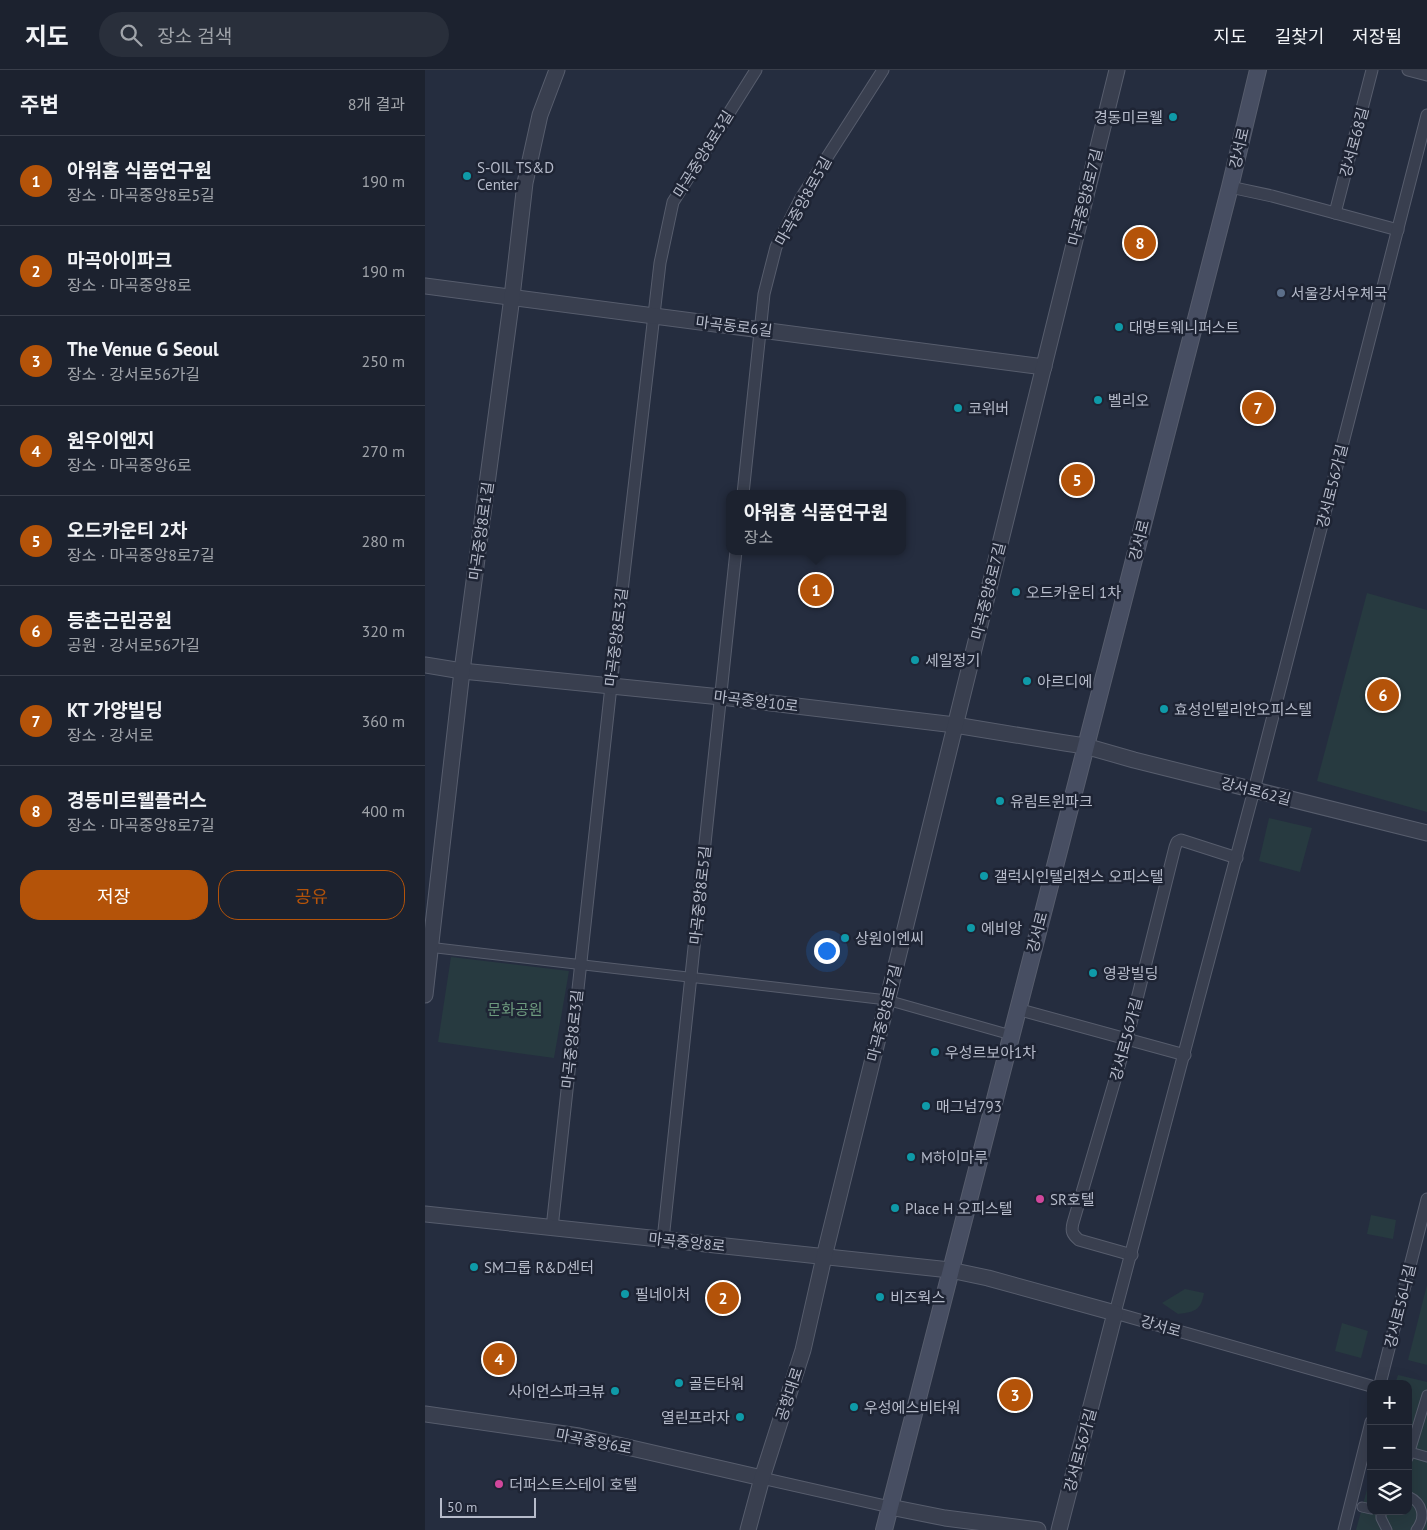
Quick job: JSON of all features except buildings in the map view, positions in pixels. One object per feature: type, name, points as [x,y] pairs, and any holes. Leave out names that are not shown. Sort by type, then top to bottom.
[{"type":"main road","name":"강서로","points":[[884,1530],[1258,70]]},
{"type":"street","name":"마곡중앙8로1길","points":[[425,995],[428,947],[462,671],[512,297],[525,184],[540,115],[557,70]]},
{"type":"street","name":"마곡중앙8로3길","points":[[552,1228],[611,686],[660,263],[673,202],[756,70]]},
{"type":"street","name":"마곡중앙8로5길","points":[[743,490],[764,294],[776,247],[801,198],[883,70]]},
{"type":"street","name":"마곡중앙8로7길","points":[[824,1257],[1117,70]]},
{"type":"street","name":"강서로68길","points":[[1335,213],[1373,70]]},
{"type":"street","points":[[1408,70],[1427,75]]},
{"type":"street","name":"강서로56가길","points":[[1059,1530],[1237,858],[1427,115]]},
{"type":"street","points":[[1229,187],[1272,196],[1398,230]]},
{"type":"street","name":"마곡동로6길","points":[[425,286],[1043,367]]},
{"type":"street","name":"마곡중앙8로5길","points":[[663,1240],[737,555]]},
{"type":"street","name":"마곡중앙10로","points":[[425,665],[462,671],[721,697],[955,725],[1085,746]]},
{"type":"street","name":"강서로62길","points":[[1085,746],[1427,833]]},
{"type":"street","name":"강서로56가길","points":[[1132,1255],[1079,1240],[1071,1230],[1127,1039],[1177,842],[1181,840],[1237,858]]},
{"type":"street","points":[[428,947],[887,1000],[1011,1035]]},
{"type":"street","points":[[1017,1010],[1185,1055]]},
{"type":"street","name":"강서로56나길","points":[[1381,1380],[1427,1199]]},
{"type":"street","name":"마곡중앙8로","points":[[425,1214],[950,1270]]},
{"type":"street","name":"공항대로","points":[[748,1530],[762,1478],[803,1350],[824,1257]]},
{"type":"street","name":"강서로","points":[[950,1270],[988,1278],[1367,1385]]},
{"type":"street","points":[[1412,1445],[1427,1395]]},
{"type":"street","name":"마곡중앙6로","points":[[425,1414],[579,1436],[762,1478]]},
{"type":"street","points":[[1344,1530],[1370,1425]]},
{"type":"street","points":[[1412,1455],[1427,1457]]},
{"type":"street","points":[[762,1478],[945,1518],[1038,1530]]},
{"type":"street","points":[[1412,1498],[1423,1505],[1421,1524],[1416,1530]]},
{"type":"street","points":[[1381,1515],[1387,1530]]},
{"type":"green space","points":[[1367,593],[1427,610],[1427,812],[1317,781]]},
{"type":"green space","points":[[1269,818],[1312,828],[1300,872],[1259,861]]},
{"type":"green space","name":"문화공원","points":[[451,957],[569,971],[554,1058],[438,1042]]},
{"type":"green space","points":[[1371,1215],[1396,1220],[1393,1239],[1367,1234]]},
{"type":"green space","points":[[1427,1285],[1427,1365],[1408,1360]]},
{"type":"green space","points":[[1185,1289],[1204,1293],[1199,1307],[1193,1311],[1178,1314],[1162,1303]]},
{"type":"green space","points":[[1342,1323],[1368,1331],[1361,1358],[1335,1351]]},
{"type":"green space","points":[[1398,1375],[1427,1382],[1427,1530],[1356,1530],[1367,1490],[1367,1515],[1412,1515],[1412,1380],[1396,1380]]},
{"type":"place","name":"경동미르웰","points":[[1173,117]]},
{"type":"place","name":"S-OIL TS&D Center","points":[[467,176]]},
{"type":"place","name":"경동미르웰플러스","points":[[1140,243]]},
{"type":"place","name":"서울강서우체국","points":[[1281,293]]},
{"type":"place","name":"대명트웨니퍼스트","points":[[1119,327]]},
{"type":"place","name":"벨리오","points":[[1098,400]]},
{"type":"place","name":"코위버","points":[[958,408]]},
{"type":"place","name":"KT 가양빌딩","points":[[1258,408]]},
{"type":"place","name":"오드카운티 2차","points":[[1077,480]]},
{"type":"place","name":"아워홈 식품연구원","points":[[816,590]]},
{"type":"place","name":"오드카운티 1차","points":[[1016,592]]},
{"type":"place","name":"세일정기","points":[[915,660]]},
{"type":"place","name":"아르디에","points":[[1027,681]]},
{"type":"place","name":"등촌근린공원","points":[[1383,695]]},
{"type":"place","name":"효성인텔리안오피스텔","points":[[1164,709]]},
{"type":"place","name":"유림트윈파크","points":[[1000,801]]},
{"type":"place","name":"갤럭시인텔리젼스 오피스텔","points":[[984,876]]},
{"type":"place","name":"에비앙","points":[[971,928]]},
{"type":"place","name":"상원이엔씨","points":[[845,938]]},
{"type":"place","name":"영광빌딩","points":[[1093,973]]},
{"type":"place","name":"우성르보아1차","points":[[935,1052]]},
{"type":"place","name":"매그넘793","points":[[926,1106]]},
{"type":"place","name":"M하이마루","points":[[911,1157]]},
{"type":"place","name":"SR호텔","points":[[1040,1199]]},
{"type":"place","name":"Place H 오피스텔","points":[[895,1208]]},
{"type":"place","name":"SM그룹 R&D센터","points":[[474,1267]]},
{"type":"place","name":"필네이처","points":[[625,1294]]},
{"type":"place","name":"비즈웍스","points":[[880,1297]]},
{"type":"place","name":"마곡아이파크","points":[[723,1298]]},
{"type":"place","name":"원우이엔지","points":[[499,1359]]},
{"type":"place","name":"골든타워","points":[[679,1383]]},
{"type":"place","name":"사이언스파크뷰","points":[[615,1391]]},
{"type":"place","name":"The Venue G Seoul","points":[[1015,1395]]},
{"type":"place","name":"우성에스비타워","points":[[854,1407]]},
{"type":"place","name":"열린프라자","points":[[740,1417]]},
{"type":"place","name":"더퍼스트스테이 호텔","points":[[499,1484]]}]
